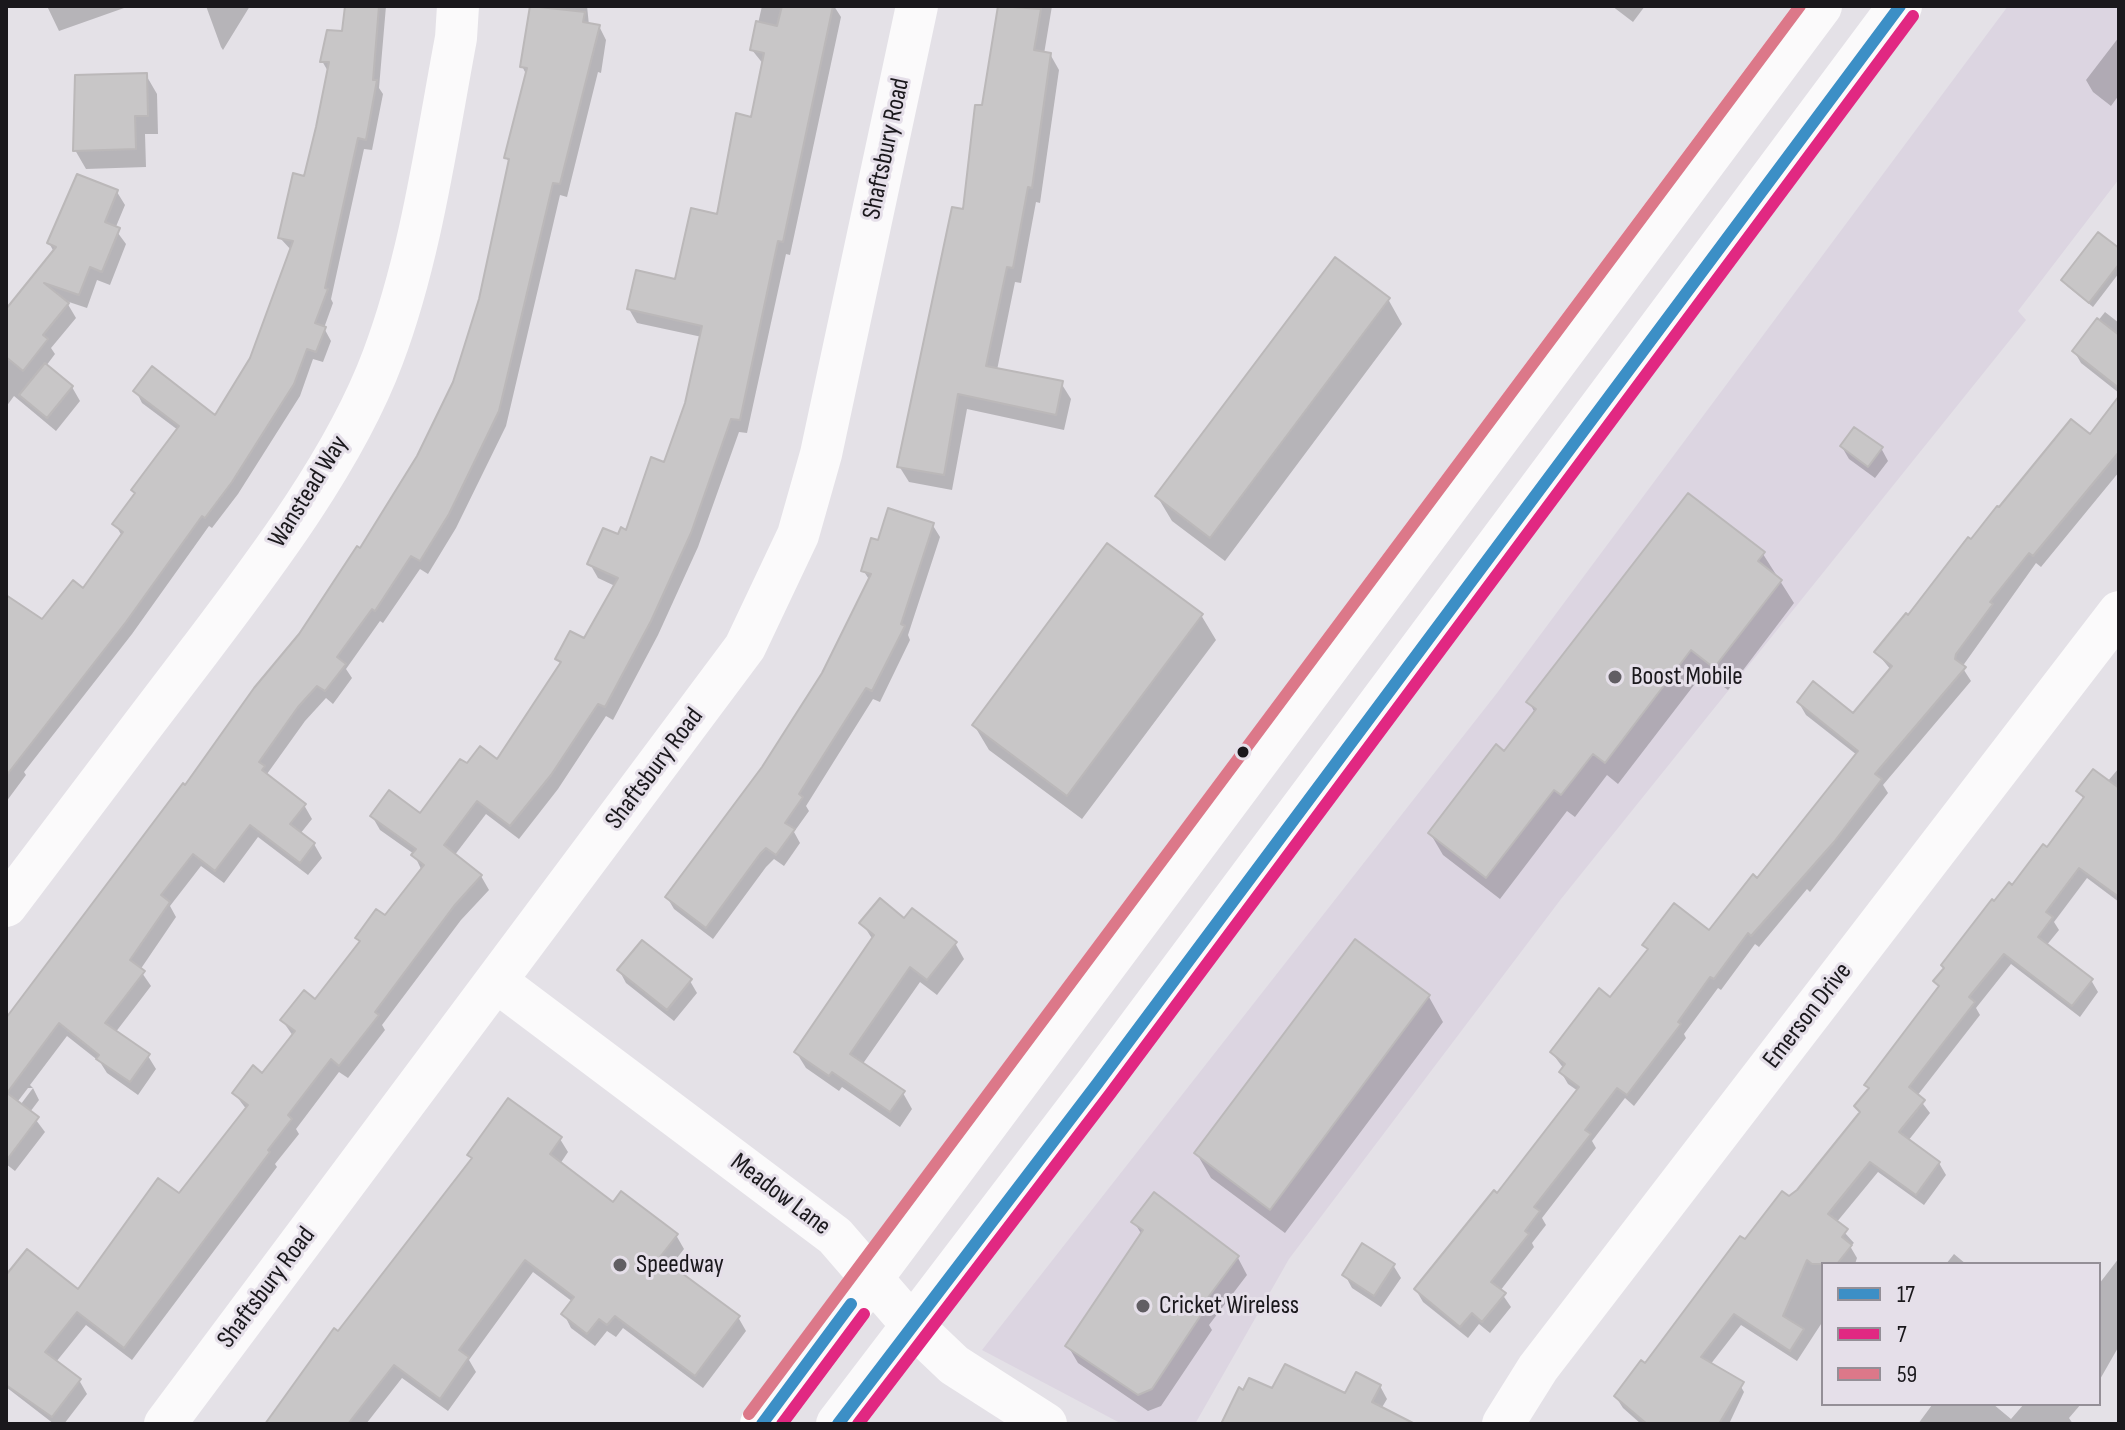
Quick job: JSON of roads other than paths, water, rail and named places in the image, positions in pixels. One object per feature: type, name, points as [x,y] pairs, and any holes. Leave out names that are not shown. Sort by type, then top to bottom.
[{"type":"highway","points":[[762,1424],[1820,6]]},
{"type":"highway","points":[[838,1424],[1097,1084],[1900,6]]},
{"type":"street","name":"Wanstead Way","points":[[6,906],[244,592],[307,500],[345,435],[383,358],[411,257],[456,38],[458,6]]},
{"type":"street","name":"Shaftsbury Road","points":[[165,1424],[745,647],[798,535],[821,454],[917,6]]},
{"type":"street","name":"Emerson Drive","points":[[1503,1424],[1538,1368],[2119,612]]},
{"type":"street","name":"Meadow Lane","points":[[497,982],[835,1236],[912,1325],[954,1365],[1046,1424]]},
{"type":"place","name":"Boost Mobile","points":[[1615,677]]},
{"type":"place","name":"Speedway","points":[[620,1265]]},
{"type":"place","name":"Cricket Wireless","points":[[1143,1306]]}]
